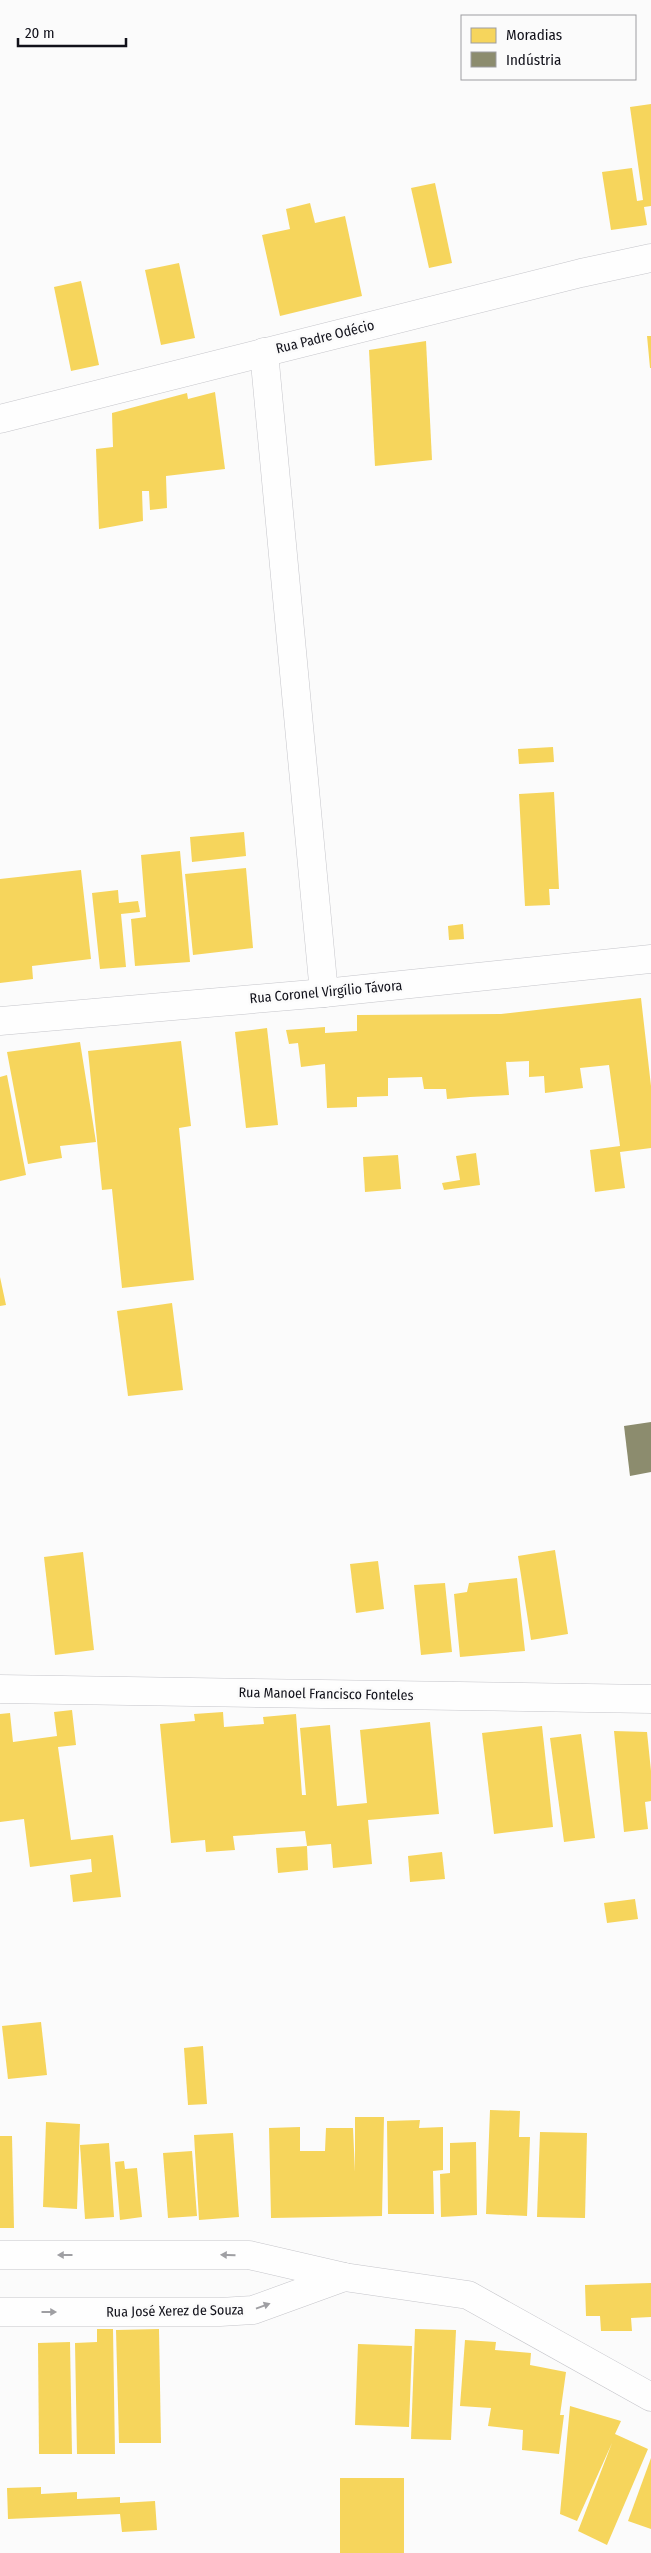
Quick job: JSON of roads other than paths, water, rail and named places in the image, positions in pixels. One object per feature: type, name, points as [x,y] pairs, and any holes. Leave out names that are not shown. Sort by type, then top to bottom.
[{"type":"street","name":"Rua Padre Odécio","points":[[0,419],[581,273],[651,258]]},
{"type":"street","points":[[264,352],[324,993]]},
{"type":"street","name":"Rua Coronel Virgílio Távora","points":[[0,1022],[324,993],[651,959]]},
{"type":"street","name":"Rua Manoel Francisco Fonteles","points":[[0,1689],[651,1699]]},
{"type":"street","name":"Rua José Xerez de Souza","points":[[0,2255],[248,2255],[344,2277],[468,2295],[651,2397]]},
{"type":"street","name":"Rua José Xerez de Souza","points":[[0,2312],[220,2312],[253,2310],[344,2277]]}]
